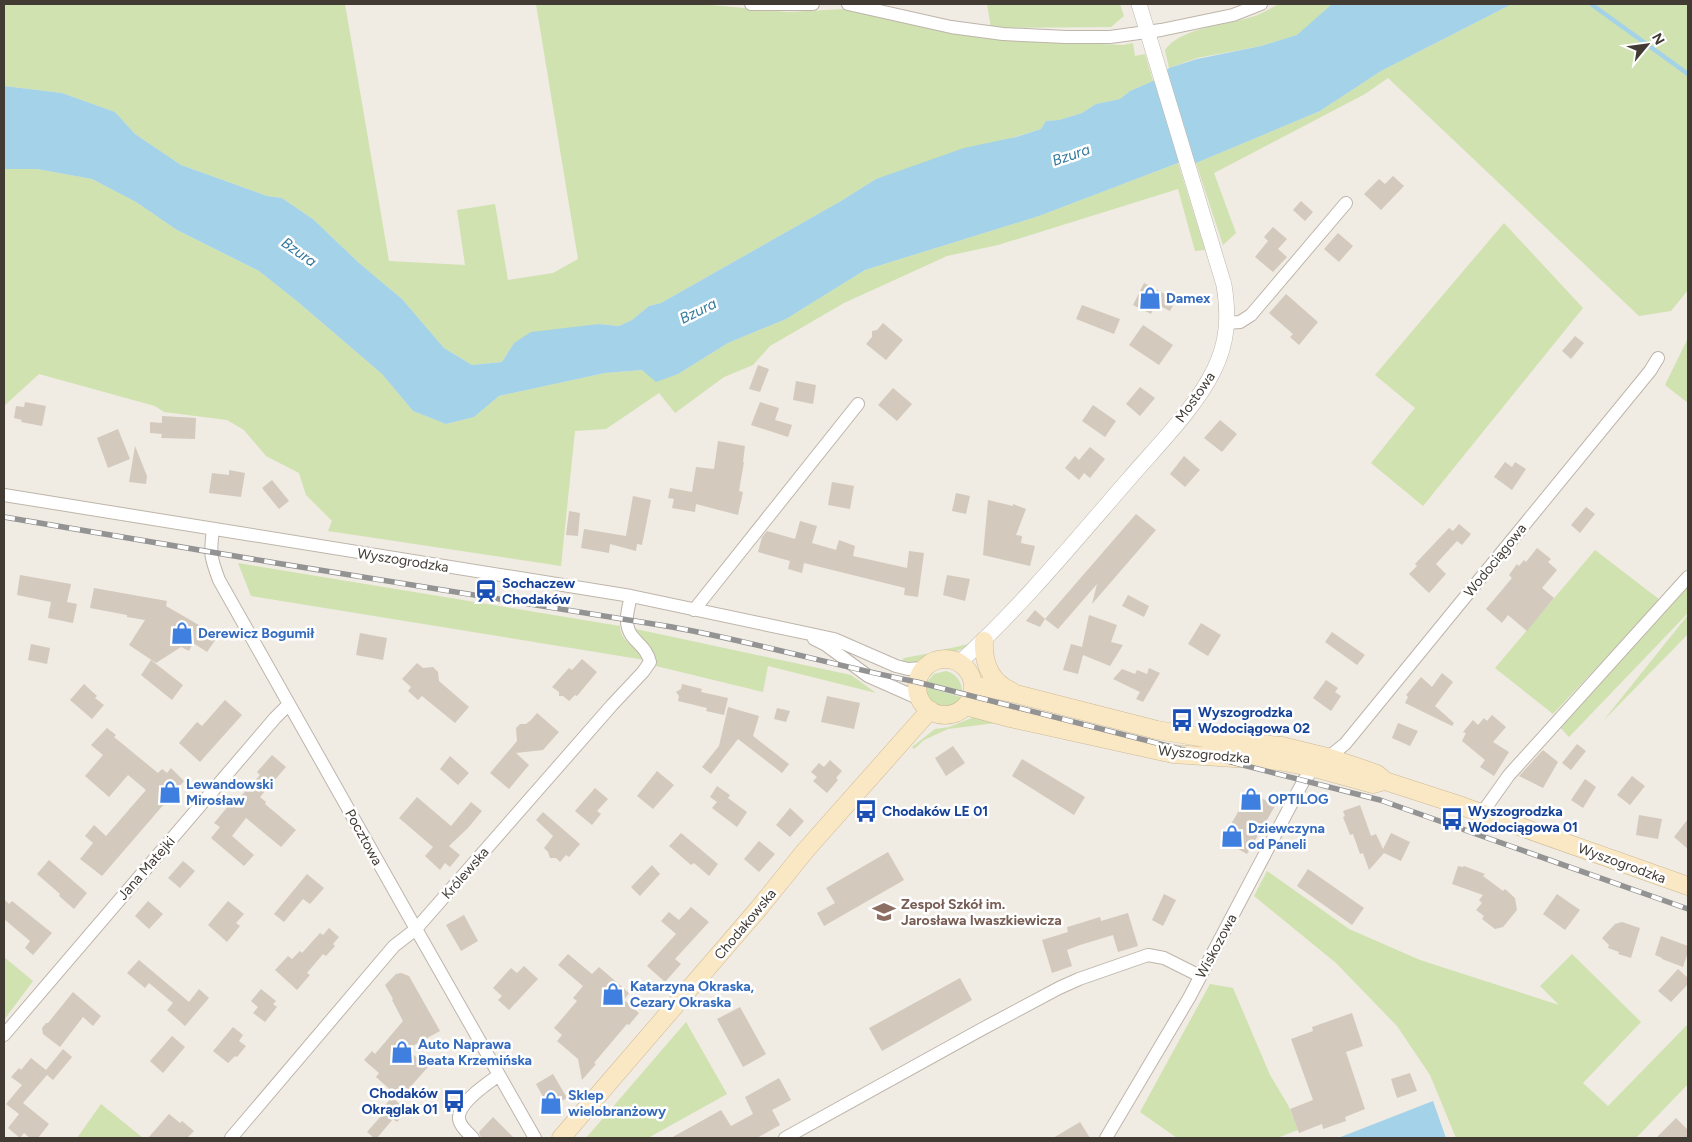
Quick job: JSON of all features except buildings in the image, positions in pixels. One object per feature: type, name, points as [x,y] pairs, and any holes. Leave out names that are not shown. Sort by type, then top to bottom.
[{"type":"main road","points":[[984,641],[984,658],[990,673],[997,682],[1016,694]]},
{"type":"main road","points":[[945,658],[960,662],[968,670],[974,685],[972,696],[966,706],[960,711],[945,715],[925,705],[917,691],[917,682],[924,668],[937,659],[945,658]]},
{"type":"main road","name":"Wyszogrodzka","points":[[974,685],[1157,730],[1224,741],[1282,746],[1373,784],[1384,781],[1482,813],[1688,886]]},
{"type":"main road","name":"Chodakowska","points":[[561,1138],[760,908],[925,705]]},
{"type":"main road","name":"Wyszogrodzka","points":[[966,706],[1010,718],[1173,754],[1321,763]]},
{"type":"street","points":[[749,4],[813,4]]},
{"type":"street","points":[[848,4],[951,27],[1003,34],[1066,37],[1110,37],[1147,32],[1232,15],[1261,4]]},
{"type":"street","name":"Mostowa","points":[[960,662],[984,641],[1051,569],[1194,403],[1205,387],[1222,353],[1227,323],[1227,301],[1224,285],[1139,4]]},
{"type":"street","points":[[1227,323],[1240,322],[1251,315],[1346,203]]},
{"type":"street","name":"Wodociągowa","points":[[1321,763],[1345,744],[1658,358]]},
{"type":"street","points":[[694,610],[858,404]]},
{"type":"street","name":"Wyszogrodzka","points":[[4,495],[631,596],[834,639],[896,666],[908,669],[924,668]]},
{"type":"street","name":"Pocztowa","points":[[214,529],[210,552],[219,580],[535,1138]]},
{"type":"street","points":[[1482,813],[1508,776],[1688,577]]},
{"type":"street","name":"Królewska","points":[[231,1138],[394,946],[416,929],[648,666],[650,662],[646,651],[630,634],[628,627],[627,613],[631,596]]},
{"type":"street","name":"Wyszogrodzka","points":[[801,631],[868,676],[925,705]]},
{"type":"street","name":"Jana Matejki","points":[[4,1034],[289,704]]},
{"type":"street","name":"Wiskozowa","points":[[1106,1138],[1200,976],[1300,786],[1321,763]]},
{"type":"street","points":[[785,1138],[1016,1011],[1079,979],[1134,959],[1148,956],[1164,958],[1200,976]]},
{"type":"street","points":[[473,1138],[459,1119],[460,1111],[480,1089],[499,1076]]},
{"type":"green space","points":[[4,4],[345,4],[389,261],[465,265],[457,210],[495,204],[508,280],[553,273],[578,259],[536,4],[699,4],[788,12],[846,9],[991,39],[1123,45],[1133,43],[1135,56],[1145,54],[1153,81],[1130,91],[1120,99],[1096,104],[1082,113],[1059,120],[1046,121],[1041,129],[876,179],[841,201],[661,303],[649,306],[632,320],[619,326],[599,324],[514,343],[502,362],[472,365],[444,348],[402,299],[359,263],[314,220],[282,198],[267,196],[181,165],[135,134],[115,112],[62,93],[4,86]]},
{"type":"green space","points":[[987,4],[1120,4],[1124,16],[1111,27],[991,28]]},
{"type":"green space","points":[[1279,4],[1332,4],[1298,35],[1261,46],[1197,58],[1169,68],[1165,50],[1172,42],[1182,36],[1255,16]]},
{"type":"green space","points":[[1512,4],[1688,4],[1688,290],[1671,311],[1639,316],[1388,78],[1365,94],[1214,173],[1236,233],[1223,245],[1196,163],[1320,111],[1381,71]]},
{"type":"green space","points":[[1178,163],[1205,250],[1195,251],[1178,189],[998,245],[947,256],[844,303],[770,346],[753,365],[724,377],[675,413],[659,393],[606,429],[575,431],[561,566],[328,531],[332,521],[306,495],[299,473],[266,456],[244,430],[227,420],[164,412],[155,406],[39,374],[4,406],[4,169],[37,169],[92,179],[136,202],[177,230],[259,271],[382,374],[413,411],[446,424],[474,417],[499,396],[605,373],[642,370],[656,381],[678,374],[728,343],[786,319],[865,270],[1039,216]]},
{"type":"green space","points":[[1504,223],[1583,308],[1423,506],[1371,463],[1415,408],[1375,375]]},
{"type":"green space","points":[[1688,338],[1688,403],[1665,385]]},
{"type":"green space","points":[[1595,550],[1660,600],[1553,714],[1495,668]]},
{"type":"green space","points":[[238,563],[620,626],[624,638],[634,646],[645,660],[251,596]]},
{"type":"green space","points":[[1688,584],[1688,613],[1569,737],[1558,725]]},
{"type":"green space","points":[[1688,615],[1688,634],[1603,721]]},
{"type":"green space","points":[[631,628],[851,675],[876,693],[768,666],[763,692],[652,665],[656,660],[652,651]]},
{"type":"green space","points":[[969,644],[952,652],[945,653],[942,650]]},
{"type":"green space","points":[[931,653],[917,662],[901,663],[904,658]]},
{"type":"green space","points":[[946,671],[957,678],[962,691],[927,682],[934,674]]},
{"type":"green space","points":[[926,687],[961,697],[951,707],[939,707],[930,701]]},
{"type":"green space","points":[[974,717],[1004,722],[948,729],[924,740],[914,749],[912,747],[935,729],[949,727]]},
{"type":"green space","points":[[1267,871],[1349,929],[1420,960],[1559,1005],[1540,986],[1572,954],[1641,1022],[1583,1083],[1608,1106],[1688,1024],[1688,1084],[1636,1138],[1456,1138],[1430,1075],[1397,1026],[1336,963],[1254,896]]},
{"type":"green space","points":[[4,957],[33,981],[4,1020]]},
{"type":"green space","points":[[1210,984],[1233,988],[1270,1075],[1288,1105],[1298,1130],[1277,1138],[1177,1138],[1140,1112]]},
{"type":"green space","points":[[686,1022],[727,1094],[648,1138],[586,1138]]},
{"type":"green space","points":[[101,1104],[143,1138],[77,1138]]},
{"type":"water","name":"Bzura","points":[[1332,4],[1512,4],[1381,71],[1320,111],[1196,163],[1178,163],[1039,216],[865,270],[786,319],[728,343],[678,374],[656,382],[642,370],[605,373],[499,396],[474,417],[446,424],[413,411],[382,374],[259,271],[177,230],[136,202],[92,179],[37,169],[4,169],[4,86],[62,93],[115,112],[135,134],[181,165],[267,196],[282,198],[314,220],[359,263],[402,299],[444,348],[472,365],[502,362],[514,343],[531,332],[599,324],[619,326],[632,320],[649,306],[661,303],[841,201],[876,179],[964,148],[1016,137],[1041,129],[1046,121],[1059,120],[1082,113],[1096,104],[1120,99],[1130,91],[1153,81],[1169,68],[1197,59],[1261,46],[1297,35]]},
{"type":"water","points":[[1433,1101],[1446,1138],[1338,1138]]},
{"type":"waterway","points":[[1591,4],[1688,74]]},
{"type":"railway","points":[[4,517],[672,627],[917,682],[1380,800],[1688,909]]},
{"type":"place","name":"Damex","points":[[1150,298]]},
{"type":"place","name":"Sochaczew Chodaków","points":[[486,591]]},
{"type":"place","name":"Derewicz Bogumił","points":[[182,633]]},
{"type":"place","name":"Wyszogrodzka Wodociągowa 02","points":[[1182,720]]},
{"type":"place","name":"Lewandowski Mirosław","points":[[170,792]]},
{"type":"place","name":"OPTILOG","points":[[1251,799]]},
{"type":"place","name":"Chodaków LE 01","points":[[866,811]]},
{"type":"place","name":"Wyszogrodzka Wodociągowa 01","points":[[1452,819]]},
{"type":"place","name":"Dziewczyna od Paneli","points":[[1232,836]]},
{"type":"place","name":"Zespoł Szkół im. Jarosława Iwaszkiewicza","points":[[884,912]]},
{"type":"place","name":"Katarzyna Okraska, Cezary Okraska","points":[[613,994]]},
{"type":"place","name":"Auto Naprawa Beata Krzemińska","points":[[402,1052]]},
{"type":"place","name":"Chodaków Okrąglak 01","points":[[454,1101]]},
{"type":"place","name":"Sklep wielobranżowy","points":[[551,1103]]}]
